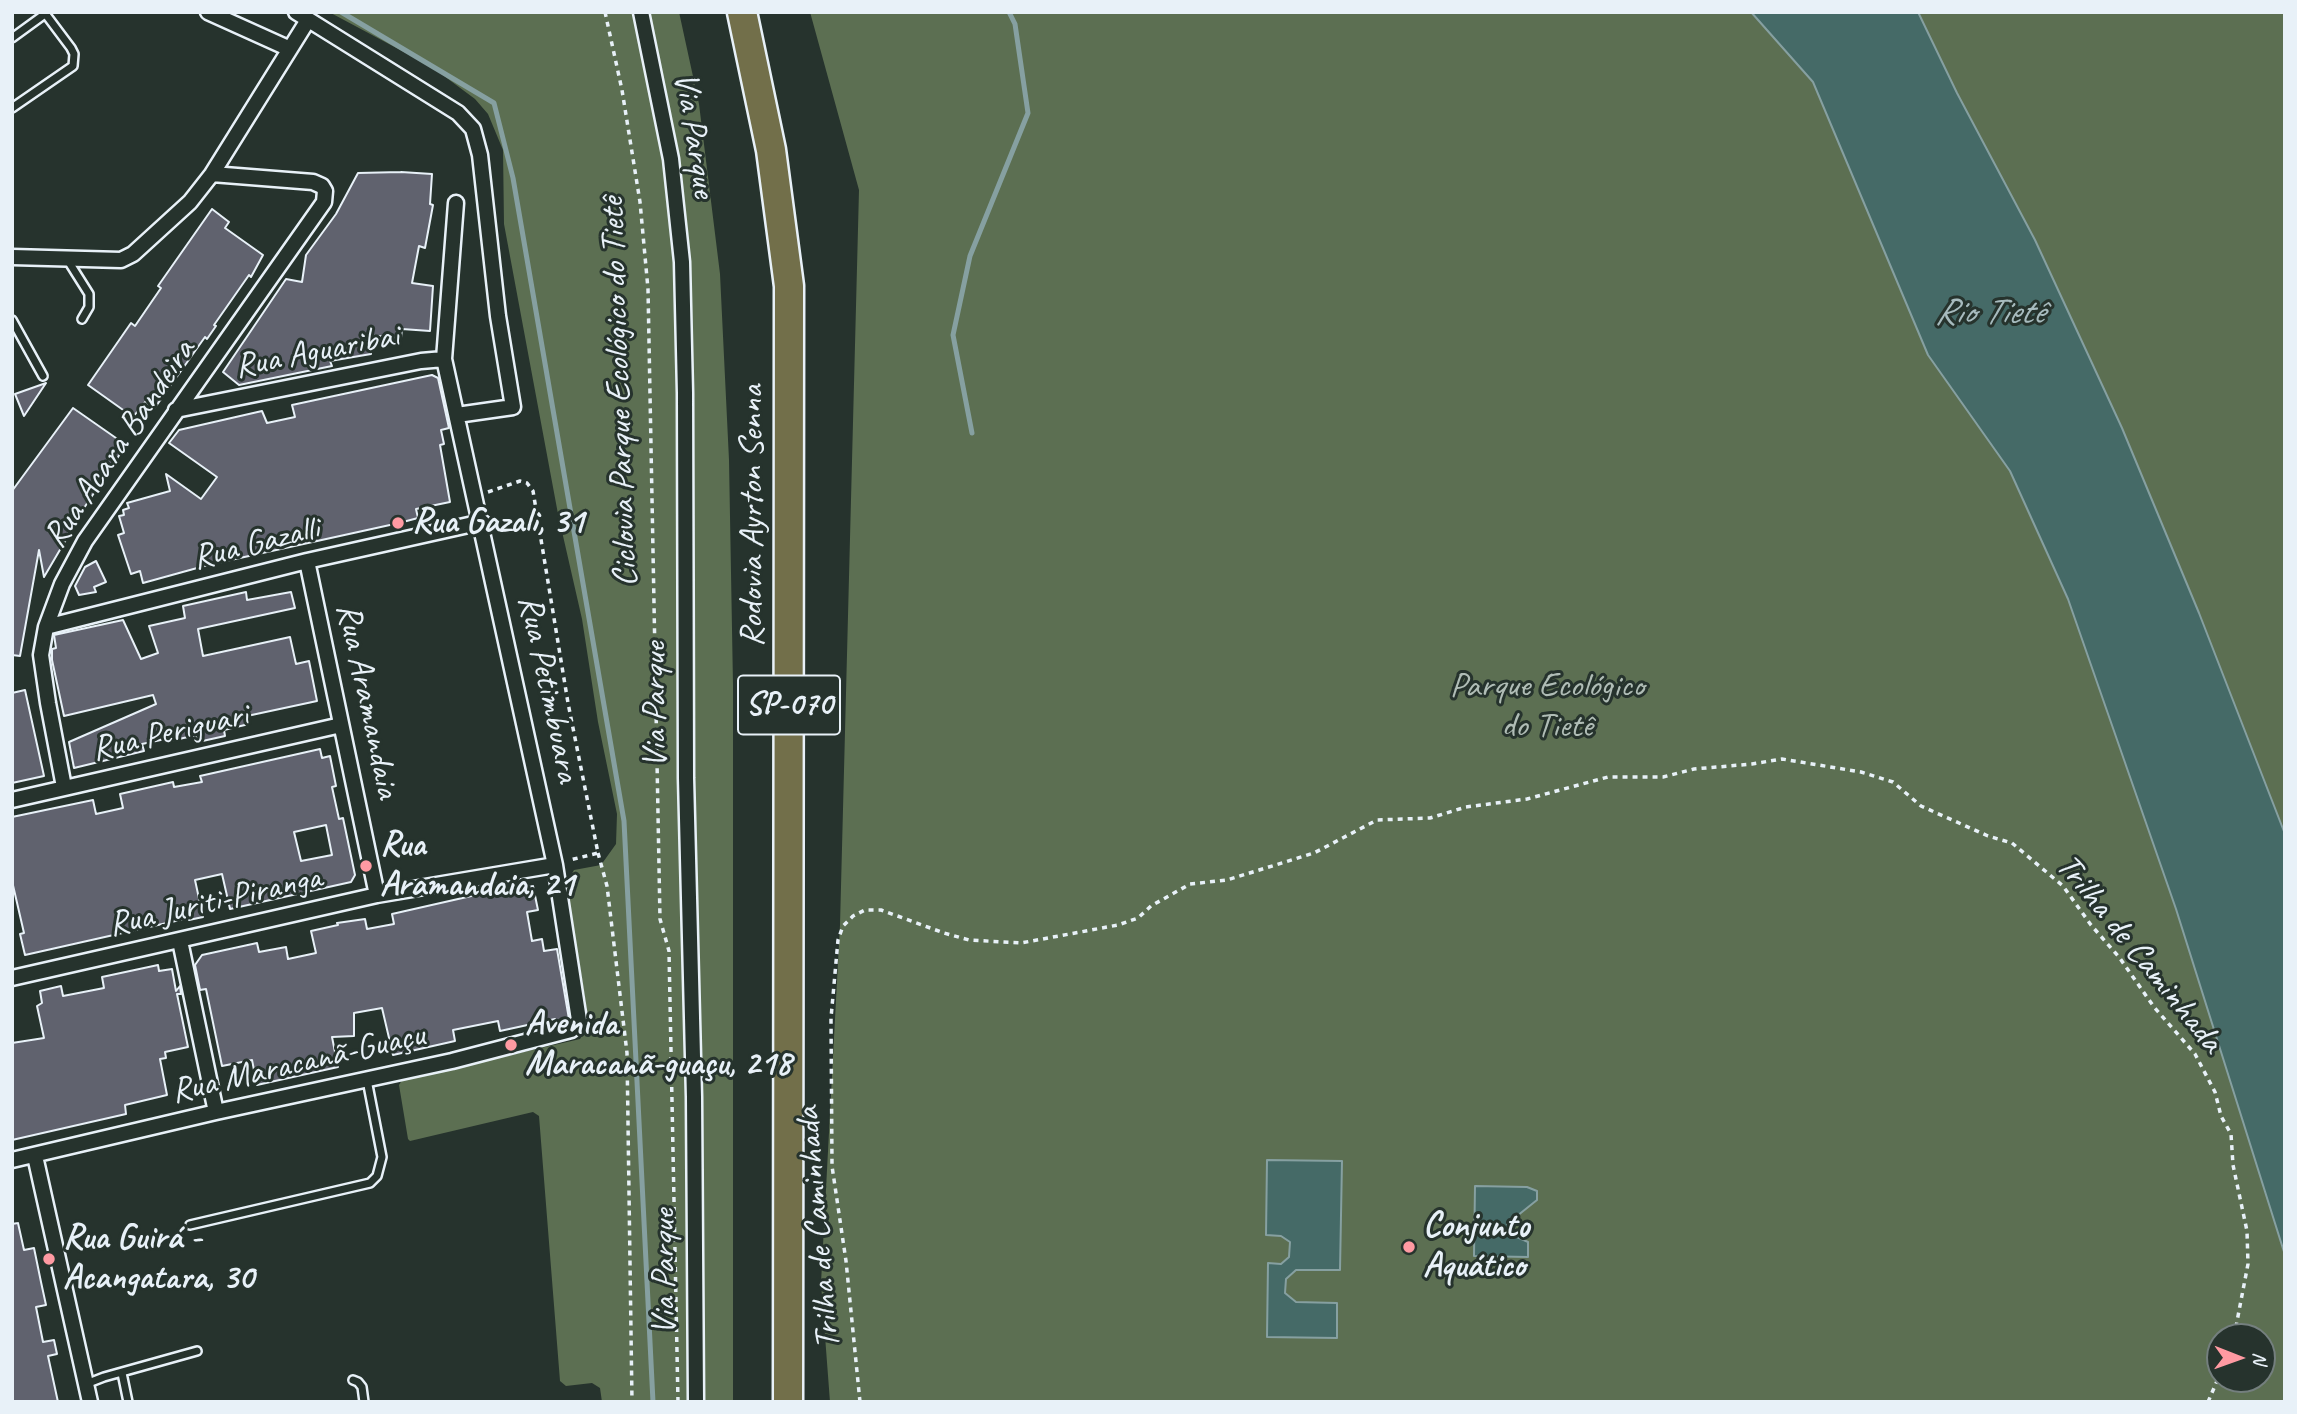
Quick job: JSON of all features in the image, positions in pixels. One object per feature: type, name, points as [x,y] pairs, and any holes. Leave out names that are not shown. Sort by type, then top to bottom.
[{"type":"highway","name":"Rodovia Ayrton Senna","points":[[742,12],[771,150],[789,286],[788,1402]]},
{"type":"street","points":[[208,12],[290,49]]},
{"type":"street","name":"Via Parque","points":[[641,12],[671,159],[682,275],[696,1402]]},
{"type":"street","points":[[12,257],[121,260],[134,254],[190,202],[212,174],[290,49],[302,16],[458,113],[473,129],[480,155],[498,316],[513,407],[457,415]]},
{"type":"street","name":"Rua Acara Bandeira","points":[[64,787],[41,655],[46,628],[62,584],[85,541],[324,202],[325,191],[322,186],[313,182],[212,174]]},
{"type":"street","points":[[444,359],[456,203]]},
{"type":"street","name":"Rua Aguaribai","points":[[176,410],[421,361],[444,359],[450,383]]},
{"type":"street","name":"Rua Petimbuara","points":[[450,383],[555,865],[578,1008]]},
{"type":"street","name":"Rua Gazalli","points":[[46,628],[307,561],[482,522]]},
{"type":"street","name":"Rua Aramandaia","points":[[307,561],[377,895]]},
{"type":"street","name":"Rua Periguari","points":[[12,800],[341,725]]},
{"type":"street","name":"Rua Juriti-Piranga","points":[[12,978],[377,895],[555,865]]},
{"type":"street","points":[[180,941],[216,1112]]},
{"type":"street","name":"Rua Maracanã-Guaçu","points":[[12,1160],[572,1030],[578,1025],[578,1008]]},
{"type":"street","points":[[35,1156],[90,1402]]},
{"type":"lane","points":[[12,38],[44,13],[74,54],[73,66],[12,108]]},
{"type":"lane","points":[[67,259],[89,294],[89,307],[82,319]]},
{"type":"lane","points":[[12,320],[43,376]]},
{"type":"lane","points":[[190,1225],[370,1183],[377,1176],[382,1157],[367,1079]]},
{"type":"lane","points":[[86,1384],[197,1351]]},
{"type":"lane","points":[[122,1373],[128,1402]]},
{"type":"lane","points":[[353,1380],[362,1387],[364,1402]]},
{"type":"path","name":"Ciclovia Parque Ecológico do Tietê","points":[[604,12],[622,90],[640,202],[648,289],[660,919],[668,951],[678,1402]]},
{"type":"path","points":[[476,496],[520,481],[527,483],[533,491],[568,703],[607,886],[627,1054],[632,1402]]},
{"type":"path","name":"Trilha de Caminhada","points":[[860,1402],[846,1261],[832,1166],[831,1018],[838,940],[843,926],[853,916],[865,910],[881,910],[969,940],[1021,943],[1118,925],[1138,918],[1151,906],[1189,884],[1227,880],[1314,853],[1377,820],[1430,818],[1466,807],[1527,799],[1608,776],[1663,778],[1694,769],[1782,759],[1861,772],[1893,782],[1921,806],[1988,836],[2012,843],[2063,886],[2154,1007],[2195,1054],[2215,1092],[2221,1116],[2231,1134],[2233,1165],[2247,1230],[2248,1264],[2237,1323]]},
{"type":"path","points":[[555,865],[598,852]]},
{"type":"green space","points":[[329,12],[679,12],[699,104],[720,274],[729,460],[733,685],[733,1402],[602,1402],[600,1388],[592,1383],[566,1386],[560,1381],[539,1116],[533,1112],[410,1141],[408,1139],[399,1085],[402,1080],[580,1039],[588,1027],[566,884],[574,870],[601,865],[616,844],[617,814],[598,722],[582,619],[558,514],[504,224],[503,150],[488,114],[475,99],[432,67]]},
{"type":"green space","name":"Parque Ecológico do Tietê","points":[[810,12],[2285,12],[2285,1402],[830,1402],[821,1283],[840,925],[859,190]]},
{"type":"water","name":"Rio Tietê","points":[[1751,12],[1918,12],[1957,93],[2035,240],[2122,428],[2199,613],[2285,834],[2285,1255],[2176,909],[2068,599],[2010,471],[1928,355],[1813,82]]},
{"type":"water","points":[[1267,1160],[1342,1161],[1340,1270],[1296,1270],[1286,1279],[1285,1293],[1296,1302],[1337,1303],[1337,1338],[1267,1337],[1268,1263],[1281,1264],[1289,1257],[1290,1242],[1281,1236],[1266,1235]]},
{"type":"water","points":[[1475,1186],[1527,1187],[1537,1191],[1537,1200],[1507,1224],[1517,1237],[1528,1242],[1528,1257],[1474,1256]]},
{"type":"building","points":[[358,173],[432,174],[430,204],[433,205],[425,248],[419,246],[412,283],[433,286],[430,331],[402,329],[401,338],[367,335],[371,354],[330,361],[332,366],[239,385],[223,372],[286,279],[302,282],[306,255],[336,214]]},
{"type":"building","points":[[212,209],[229,222],[225,228],[263,255],[251,277],[249,275],[207,339],[205,337],[154,409],[145,402],[133,417],[88,385],[131,323],[135,326],[161,288],[158,286]]},
{"type":"building","points":[[432,375],[438,378],[449,428],[441,430],[444,444],[440,445],[450,502],[416,509],[418,518],[208,565],[143,583],[140,571],[131,574],[118,535],[124,533],[119,516],[124,515],[123,510],[129,508],[127,503],[170,491],[166,474],[201,499],[217,477],[169,443],[179,430],[262,411],[267,423],[295,417],[292,405]]},
{"type":"building","points":[[46,383],[24,416],[15,394]]},
{"type":"building","points":[[73,408],[126,445],[68,532],[71,531],[44,577],[39,550],[20,656],[12,655],[12,491]]},
{"type":"building","points":[[96,561],[106,582],[94,587],[96,592],[79,595],[75,586],[85,567]]},
{"type":"building","points":[[246,592],[247,600],[291,592],[295,608],[198,629],[203,656],[290,637],[296,664],[309,661],[317,701],[247,716],[249,724],[224,730],[225,736],[198,742],[197,735],[170,741],[170,738],[142,744],[144,751],[74,768],[69,742],[156,704],[153,695],[64,716],[52,660],[52,649],[56,648],[54,635],[123,620],[141,659],[158,653],[149,626],[185,618],[183,606]]},
{"type":"building","points":[[25,690],[44,776],[12,783],[12,693]]},
{"type":"building","points":[[320,749],[322,758],[330,756],[336,786],[332,787],[339,819],[343,818],[355,875],[351,882],[230,909],[222,874],[195,880],[203,917],[25,955],[20,934],[24,933],[12,881],[12,817],[93,800],[96,814],[123,808],[120,794],[173,782],[174,787],[202,782],[200,776]],"holes":[[[326,825],[332,855],[301,861],[294,832]]]},
{"type":"building","points":[[533,886],[538,910],[527,912],[532,941],[542,939],[544,951],[557,949],[569,1019],[555,1022],[555,1019],[500,1031],[498,1021],[453,1030],[455,1041],[393,1055],[382,1008],[354,1013],[354,1036],[332,1037],[338,1067],[257,1085],[252,1060],[222,1066],[206,989],[200,990],[195,965],[202,955],[257,943],[259,952],[286,947],[288,959],[316,953],[311,931],[338,925],[337,923],[365,919],[367,929],[394,924],[392,914],[511,887],[512,890]]},
{"type":"building","points":[[158,965],[159,971],[172,969],[176,991],[180,986],[181,994],[177,994],[188,1047],[165,1052],[166,1058],[160,1059],[167,1095],[125,1105],[126,1114],[12,1140],[12,1043],[44,1038],[37,1006],[42,1003],[40,991],[61,986],[63,996],[104,988],[102,977]]},
{"type":"building","points":[[18,1223],[24,1250],[34,1248],[46,1305],[36,1307],[43,1342],[54,1340],[57,1354],[48,1356],[58,1402],[12,1402],[12,1224]]},
{"type":"waterway","points":[[341,12],[494,103],[513,178],[624,821],[653,1402]]},
{"type":"waterway","points":[[972,433],[953,335],[970,256],[1028,113],[1015,24],[1009,12]]},
{"type":"place","name":"Rua Gazali, 31","points":[[398,523]]},
{"type":"place","name":"Rua Aramandaia, 21","points":[[366,866]]},
{"type":"place","name":"Avenida Maracanã-guaçu, 218","points":[[511,1045]]},
{"type":"place","name":"Conjunto Aquático","points":[[1409,1247]]},
{"type":"place","name":"Rua Guirá - Acangatara, 30","points":[[49,1259]]}]
